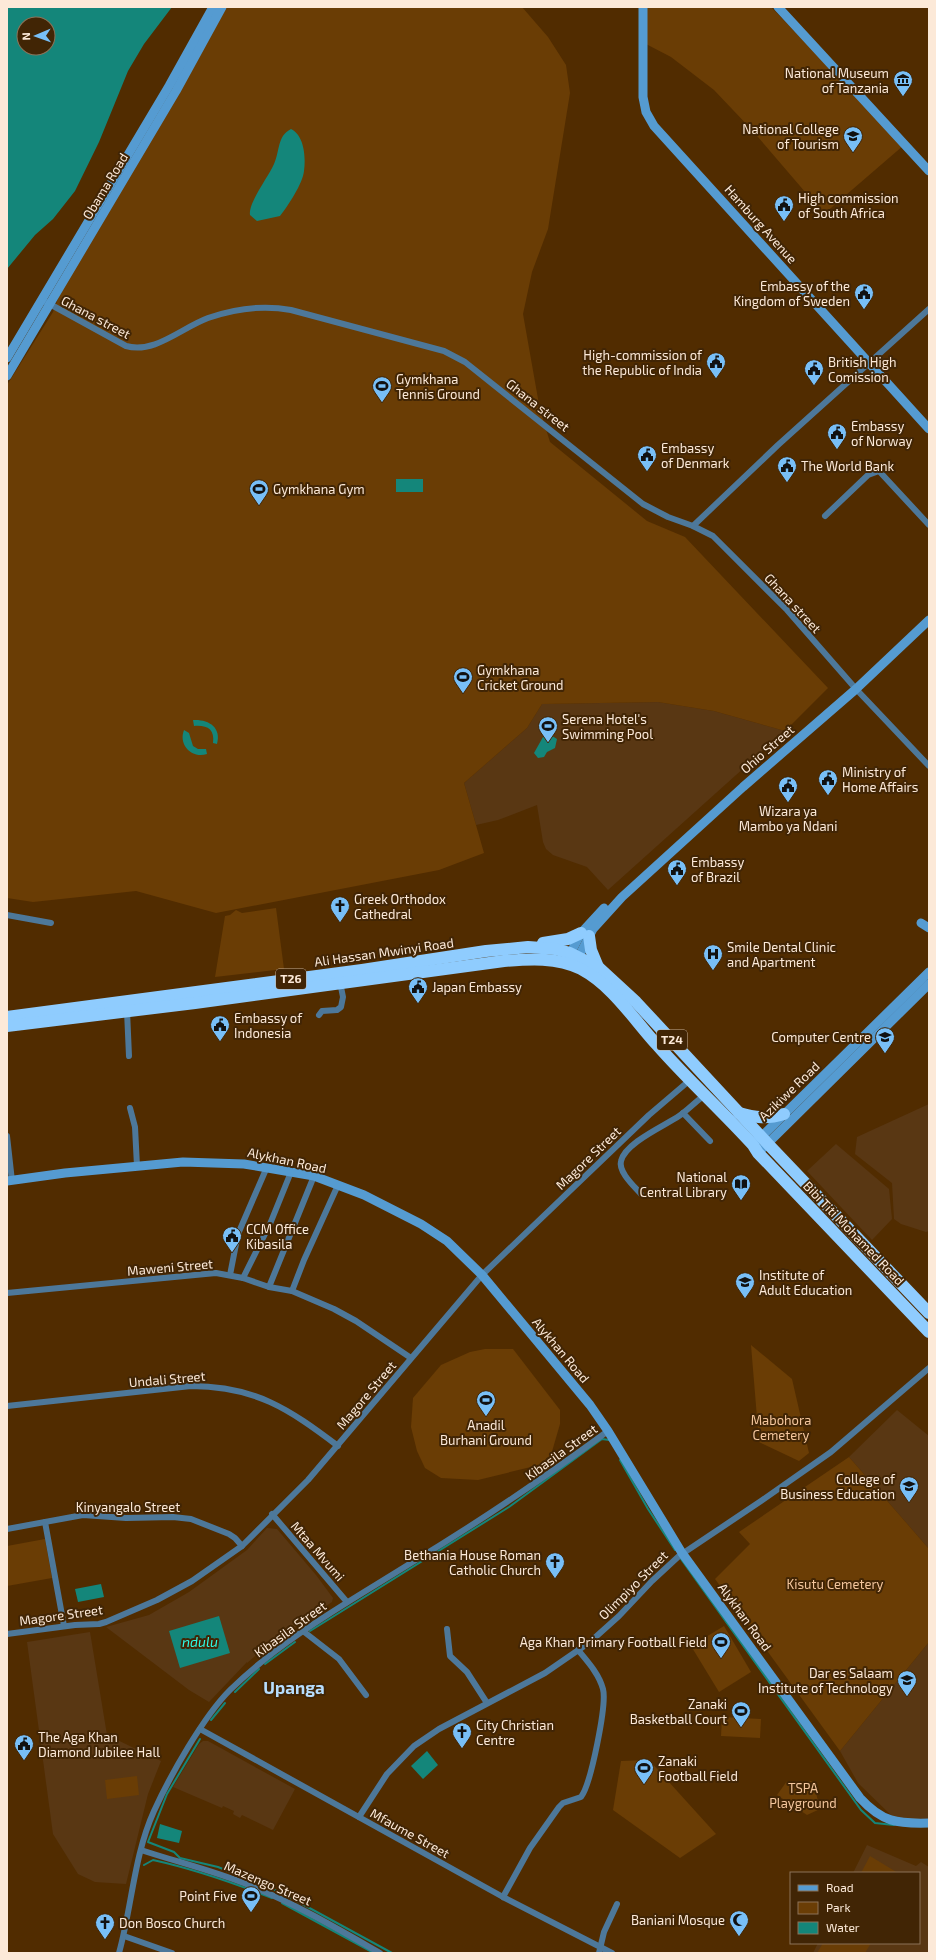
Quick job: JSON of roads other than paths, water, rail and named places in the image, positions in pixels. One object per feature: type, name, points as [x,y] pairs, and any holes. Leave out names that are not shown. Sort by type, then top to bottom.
[{"type":"highway","points":[[528,947],[585,934],[598,967]]},
{"type":"highway","name":"Ali Hassan Mwinyi Road","points":[[7,1017],[528,947],[555,949],[572,958]]},
{"type":"highway","name":"Ali Hassan Mwinyi Road","points":[[7,1026],[519,960],[552,960],[572,958]]},
{"type":"highway","name":"Bibi Titi Mohamed Road","points":[[572,958],[598,967],[636,1002],[739,1113],[760,1145],[929,1332]]},
{"type":"highway","name":"Bibi Titi Mohamed Road","points":[[572,958],[588,974],[606,987],[658,1047],[690,1080],[760,1145],[929,1313]]},
{"type":"highway","points":[[739,1113],[760,1118],[784,1114]]},
{"type":"street","name":"Obama Road","points":[[7,376],[46,302],[213,7]]},
{"type":"street","name":"Obama Road","points":[[7,358],[46,302],[176,91],[222,7]]},
{"type":"street","name":"Hamburg Avenue","points":[[643,7],[643,97],[646,112],[654,126],[929,429]]},
{"type":"street","points":[[778,7],[929,172]]},
{"type":"street","name":"Ghana street","points":[[46,302],[126,346],[134,348],[152,346],[208,318],[270,306],[444,351],[465,362],[643,504],[668,518],[693,526],[713,536],[787,610],[856,689],[929,766]]},
{"type":"street","points":[[693,526],[778,445],[929,309]]},
{"type":"street","points":[[825,516],[868,475],[880,472],[929,526]]},
{"type":"street","name":"Ohio Street","points":[[572,958],[585,934],[622,897],[743,787],[856,689],[929,620]]},
{"type":"street","points":[[7,915],[51,923]]},
{"type":"street","points":[[921,923],[929,928]]},
{"type":"street","name":"Azikiwe Road","points":[[760,1145],[784,1114],[929,972]]},
{"type":"street","points":[[319,1015],[322,1011],[337,1010],[341,1007],[343,997],[340,982]]},
{"type":"street","name":"Azikiwe Road","points":[[760,1145],[929,984]]},
{"type":"street","points":[[127,1011],[129,1056]]},
{"type":"street","name":"Magore Street","points":[[7,1634],[64,1626],[99,1624],[157,1600],[192,1581],[242,1546],[272,1514],[308,1480],[482,1275],[649,1115],[690,1080]]},
{"type":"street","points":[[642,1194],[625,1174],[621,1166],[621,1161],[625,1153],[646,1134],[683,1113],[705,1095]]},
{"type":"street","points":[[130,1108],[135,1127],[137,1166]]},
{"type":"street","points":[[683,1113],[710,1141]]},
{"type":"street","points":[[7,1136],[9,1181]]},
{"type":"street","name":"Alykhan Road","points":[[9,1181],[137,1166],[205,1162],[267,1167],[314,1176],[364,1195],[430,1230],[462,1254],[482,1275],[572,1383],[608,1432],[682,1553],[860,1798],[871,1810],[890,1821],[929,1823]]},
{"type":"street","points":[[230,1275],[238,1234],[267,1167]]},
{"type":"street","points":[[242,1278],[270,1224],[291,1172]]},
{"type":"street","points":[[269,1287],[314,1176]]},
{"type":"street","points":[[292,1291],[304,1260],[338,1185]]},
{"type":"street","name":"Maweni Street","points":[[7,1293],[216,1273],[230,1275],[269,1287],[292,1291],[334,1309],[356,1321],[411,1358]]},
{"type":"street","name":"Olimpiyo Street","points":[[359,1817],[387,1774],[414,1746],[439,1729],[545,1673],[578,1650],[620,1616],[666,1567],[682,1553],[761,1501],[831,1452],[929,1368]]},
{"type":"street","name":"Undali Street","points":[[7,1406],[191,1386],[217,1386],[246,1392],[279,1406],[300,1418],[338,1446]]},
{"type":"street","name":"Kibasila Street","points":[[119,1953],[124,1936],[141,1850],[154,1812],[200,1729],[229,1692],[262,1661],[303,1632],[348,1602],[473,1525],[540,1481],[608,1432]]},
{"type":"street","name":"Mtaa Mvumi","points":[[272,1514],[348,1602]]},
{"type":"street","name":"Kinyangalo Street","points":[[7,1529],[83,1515],[126,1518],[181,1517],[229,1534],[242,1546]]},
{"type":"street","points":[[45,1522],[64,1626]]},
{"type":"street","points":[[447,1629],[450,1656],[467,1672],[487,1703]]},
{"type":"street","points":[[303,1632],[339,1659],[366,1696]]},
{"type":"street","points":[[503,1897],[534,1841],[564,1803],[581,1796],[588,1782],[601,1720],[604,1691],[597,1674],[578,1650]]},
{"type":"street","name":"Mfaume Street","points":[[200,1729],[600,1951],[612,1953]]},
{"type":"street","name":"Mazengo Street","points":[[141,1850],[222,1875],[252,1886],[312,1914],[380,1953]]},
{"type":"street","points":[[600,1951],[604,1932],[617,1904]]},
{"type":"street","points":[[124,1936],[172,1953]]},
{"type":"water","points":[[7,7],[172,7],[144,44],[128,71],[99,142],[75,191],[53,219],[35,235],[7,269]]},
{"type":"water","points":[[291,129],[299,136],[303,147],[305,165],[301,182],[291,201],[280,216],[257,221],[250,215],[252,204],[274,164],[283,136]]},
{"type":"water","points":[[396,479],[423,479],[423,492],[396,492]]},
{"type":"water","points":[[193,720],[204,721],[216,729],[218,738],[217,744],[213,743],[213,734],[209,729],[203,726],[194,726]]},
{"type":"water","points":[[184,730],[189,733],[193,746],[198,749],[206,749],[207,754],[196,754],[188,750],[183,741]]},
{"type":"water","name":"Serena Hotel's Swimming Pool","points":[[549,734],[557,739],[555,748],[547,752],[544,757],[538,758],[534,753],[543,737]]},
{"type":"water","points":[[101,1584],[104,1597],[78,1602],[75,1589]]},
{"type":"water","name":"ndulu","points":[[219,1616],[230,1653],[180,1668],[169,1631]]},
{"type":"water","points":[[427,1751],[438,1765],[423,1779],[411,1766]]},
{"type":"water","points":[[160,1824],[182,1831],[179,1843],[157,1838]]},
{"type":"waterway","points":[[310,1631],[509,1507],[602,1439],[609,1440]]},
{"type":"waterway","points":[[620,1460],[648,1509],[675,1550]]},
{"type":"waterway","points":[[681,1559],[861,1810],[875,1823],[894,1825]]},
{"type":"waterway","points":[[265,1664],[295,1642]]},
{"type":"waterway","points":[[235,1692],[259,1669]]},
{"type":"waterway","points":[[211,1720],[225,1703]]},
{"type":"waterway","points":[[200,1739],[167,1794],[148,1842],[174,1852],[180,1858],[218,1867],[282,1893],[392,1953]]},
{"type":"waterway","points":[[144,1865],[153,1860],[214,1877],[272,1898]]},
{"type":"waterway","points":[[282,1903],[374,1953]]},
{"type":"place","name":"National Museum of Tanzania","points":[[903,97]]},
{"type":"place","name":"National College of Tourism","points":[[853,153]]},
{"type":"place","name":"High commission of South Africa","points":[[784,222]]},
{"type":"place","name":"Embassy of the Kingdom of Sweden","points":[[864,310]]},
{"type":"place","name":"High-commission of the Republic of India","points":[[716,379]]},
{"type":"place","name":"British High Comission","points":[[814,386]]},
{"type":"place","name":"Gymkhana Tennis Ground","points":[[382,403]]},
{"type":"place","name":"Embassy of Norway","points":[[837,450]]},
{"type":"place","name":"Embassy of Denmark","points":[[647,472]]},
{"type":"place","name":"The World Bank","points":[[787,483]]},
{"type":"place","name":"Gymkhana Gym","points":[[259,506]]},
{"type":"place","name":"Gymkhana Cricket Ground","points":[[463,694]]},
{"type":"place","name":"Serena Hotel's Swimming Pool","points":[[548,743]]},
{"type":"place","name":"Ministry of Home Affairs","points":[[828,796]]},
{"type":"place","name":"Wizara ya Mambo ya Ndani","points":[[788,803]]},
{"type":"place","name":"Embassy of Brazil","points":[[677,886]]},
{"type":"place","name":"Greek Orthodox Cathedral","points":[[340,923]]},
{"type":"place","name":"Smile Dental Clinic and Apartment","points":[[713,971]]},
{"type":"place","name":"Japan Embassy","points":[[418,1004]]},
{"type":"place","name":"Embassy of Indonesia","points":[[220,1042]]},
{"type":"place","name":"Computer Centre","points":[[885,1054]]},
{"type":"place","name":"National Central Library","points":[[741,1201]]},
{"type":"place","name":"CCM Office Kibasila","points":[[232,1253]]},
{"type":"place","name":"Institute of Adult Education","points":[[745,1299]]},
{"type":"place","name":"Anadil Burhani Ground","points":[[486,1417]]},
{"type":"place","name":"College of Business Education","points":[[909,1503]]},
{"type":"place","name":"Bethania House Roman Catholic Church","points":[[555,1579]]},
{"type":"place","name":"Aga Khan Primary Football Field","points":[[721,1659]]},
{"type":"place","name":"Dar es Salaam Institute of Technology","points":[[907,1697]]},
{"type":"place","name":"Zanaki Basketball Court","points":[[741,1728]]},
{"type":"place","name":"City Christian Centre","points":[[462,1749]]},
{"type":"place","name":"The Aga Khan Diamond Jubilee Hall","points":[[24,1761]]},
{"type":"place","name":"Zanaki Football Field","points":[[644,1785]]},
{"type":"place","name":"Point Five","points":[[251,1913]]},
{"type":"place","name":"Baniani Mosque","points":[[739,1937]]},
{"type":"place","name":"Don Bosco Church","points":[[105,1940]]},
{"type":"district","name":"Upanga","points":[[294,1688]]},
{"type":"park label","name":"Mabohora Cemetery","points":[[781,1428]]},
{"type":"park label","name":"Kisutu Cemetery","points":[[835,1584]]},
{"type":"park label","name":"TSPA Playground","points":[[803,1796]]}]
